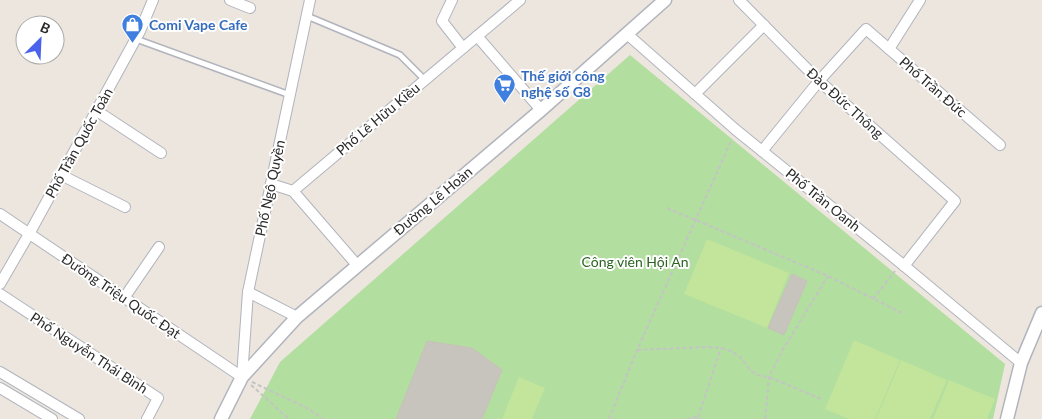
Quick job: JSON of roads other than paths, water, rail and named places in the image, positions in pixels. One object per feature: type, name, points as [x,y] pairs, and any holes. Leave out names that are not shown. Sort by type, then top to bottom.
[{"type":"street","name":"Phố Trần Quốc Toản","points":[[0,284],[136,39],[153,0]]},
{"type":"street","points":[[230,0],[250,8]]},
{"type":"street","name":"Phố Ngô Quyền","points":[[242,377],[248,292],[310,0]]},
{"type":"street","points":[[452,0],[442,21],[463,48]]},
{"type":"street","name":"Phố Lê Hữu Kiều","points":[[293,190],[520,0]]},
{"type":"street","name":"Đường Lê Hoàn","points":[[221,419],[242,377],[297,316],[541,110],[665,0]]},
{"type":"street","name":"Đào Đức Thông","points":[[739,0],[819,81],[956,201],[903,265]]},
{"type":"street","points":[[889,49],[920,0]]},
{"type":"street","points":[[695,94],[764,25]]},
{"type":"street","name":"Phố Trần Đức","points":[[819,81],[866,29],[1000,144]]},
{"type":"street","name":"Phố Trần Oanh","points":[[627,34],[736,130],[1022,363]]},
{"type":"street","points":[[477,36],[541,110]]},
{"type":"street","points":[[762,150],[819,81]]},
{"type":"street","points":[[97,110],[161,153]]},
{"type":"street","points":[[61,175],[125,208]]},
{"type":"street","points":[[271,184],[293,190],[357,266]]},
{"type":"street","name":"Đường Triệu Quốc Đạt","points":[[0,214],[242,377]]},
{"type":"street","points":[[124,298],[159,247]]},
{"type":"street","points":[[248,292],[297,316]]},
{"type":"street","name":"Phố Nguyễn Thái Bình","points":[[0,294],[158,398],[147,419]]},
{"type":"street","points":[[1008,419],[1022,363],[1042,313]]},
{"type":"street","points":[[0,372],[78,419]]},
{"type":"street","points":[[0,388],[52,419]]},
{"type":"lane","points":[[307,16],[400,55],[425,80]]},
{"type":"lane","points":[[136,39],[290,95]]},
{"type":"place","name":"Comi Vape Cafe","points":[[133,44]]},
{"type":"place","name":"Thế giới công nghệ số G8","points":[[505,103]]},
{"type":"park label","name":"Công viên Hội An","points":[[635,262]]}]
